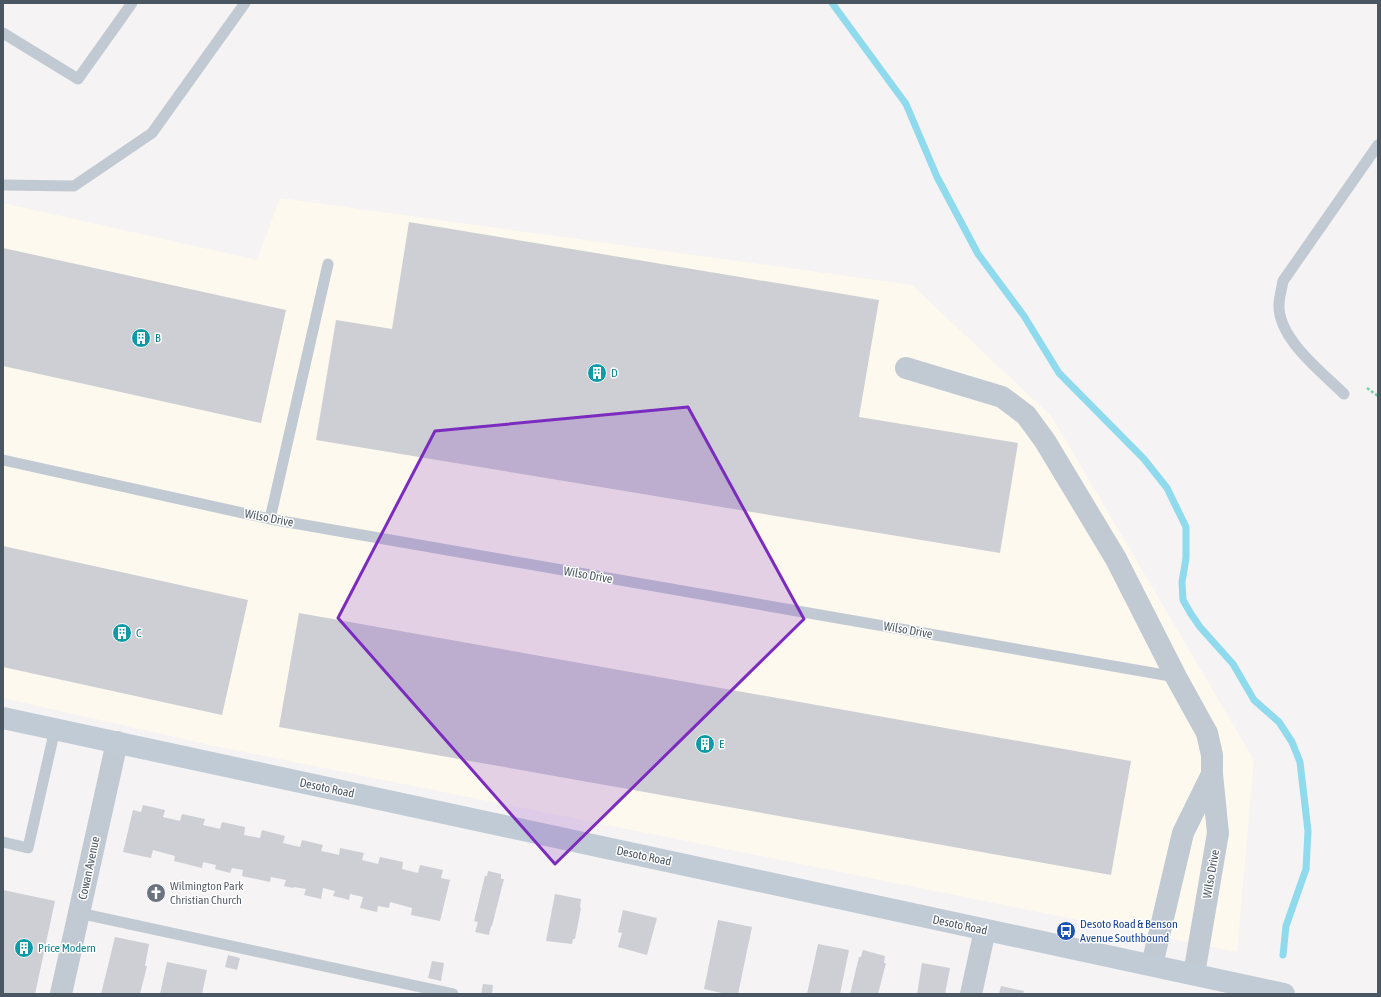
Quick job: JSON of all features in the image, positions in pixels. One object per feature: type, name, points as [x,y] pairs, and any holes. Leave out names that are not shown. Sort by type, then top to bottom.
[{"type":"street","name":"Wilso Drive","points":[[906,368],[1002,398],[1026,415],[1046,441],[1116,559],[1176,677],[1207,733],[1212,755],[1212,774],[1218,833],[1194,974]]},
{"type":"street","name":"Desoto Road","points":[[3,718],[1284,994]]},
{"type":"street","name":"Cowan Avenue","points":[[61,994],[117,742]]},
{"type":"street","name":"Wilso Drive","points":[[1152,965],[1183,832],[1212,774]]},
{"type":"street","points":[[971,994],[985,930]]},
{"type":"lane","points":[[3,33],[78,79],[132,3]]},
{"type":"lane","points":[[3,185],[74,186],[152,133],[245,3]]},
{"type":"lane","points":[[1344,394],[1299,350],[1284,328],[1279,305],[1283,281],[1378,145]]},
{"type":"lane","points":[[270,519],[328,264]]},
{"type":"lane","name":"Wilso Drive","points":[[3,460],[270,519],[1176,677]]},
{"type":"lane","points":[[3,842],[28,848],[55,729]]},
{"type":"lane","points":[[79,913],[422,991],[454,994]]},
{"type":"path","points":[[1367,388],[1378,396]]},
{"type":"highlighted area","points":[[688,407],[804,619],[555,864],[338,618],[435,431]]},
{"type":"shaded area","points":[[280,198],[912,285],[1052,417],[1254,760],[1237,952],[210,745],[3,698],[3,203],[257,260]]},
{"type":"building","name":"D","points":[[409,222],[879,300],[859,417],[1018,443],[1000,553],[316,440],[336,320],[392,329]]},
{"type":"building","name":"B","points":[[3,248],[286,310],[261,423],[3,366]]},
{"type":"building","name":"C","points":[[3,546],[248,600],[222,715],[3,667]]},
{"type":"building","name":"E","points":[[299,613],[1131,761],[1111,875],[279,727]]},
{"type":"building","points":[[143,805],[165,810],[163,817],[180,821],[182,814],[205,819],[203,825],[220,829],[222,822],[245,827],[244,835],[260,838],[262,830],[285,836],[283,843],[300,847],[302,840],[323,845],[321,851],[339,855],[340,848],[364,853],[362,860],[378,864],[380,857],[403,862],[402,869],[418,873],[420,865],[443,870],[441,878],[450,880],[440,921],[411,915],[412,908],[390,902],[389,908],[378,906],[377,912],[360,908],[363,897],[350,894],[349,900],[333,896],[335,891],[323,888],[321,899],[304,895],[306,889],[284,886],[286,880],[271,877],[270,882],[242,876],[243,870],[232,868],[230,873],[215,869],[216,865],[203,862],[202,868],[174,861],[175,856],[153,850],[151,858],[123,852],[133,810],[141,812]]},
{"type":"building","points":[[488,871],[501,874],[501,879],[504,879],[489,935],[475,932],[478,922],[474,921],[485,876],[487,876]]},
{"type":"building","name":"Price Modern","points":[[3,890],[55,901],[35,994],[3,994]]},
{"type":"building","points":[[555,894],[581,899],[581,908],[575,939],[573,939],[572,944],[546,941]]},
{"type":"building","points":[[623,910],[657,918],[647,955],[618,947],[622,933],[618,932]]},
{"type":"building","points":[[718,920],[752,927],[738,994],[726,994],[704,989]]},
{"type":"building","points":[[115,937],[149,944],[145,966],[147,966],[140,994],[101,994]]},
{"type":"building","points":[[818,944],[849,950],[840,994],[807,994]]},
{"type":"building","points":[[863,950],[885,956],[884,963],[886,963],[878,994],[850,994],[859,957],[861,957]]},
{"type":"building","points":[[228,955],[240,958],[237,970],[225,967]]},
{"type":"building","points":[[432,961],[444,963],[441,981],[428,978]]},
{"type":"building","points":[[167,962],[207,970],[202,994],[160,994]]},
{"type":"building","points":[[922,963],[950,968],[945,994],[917,994]]},
{"type":"building","points":[[483,984],[493,985],[492,994],[481,994]]},
{"type":"building","points":[[1001,986],[1024,991],[1023,994],[999,994]]},
{"type":"waterway","points":[[832,3],[906,104],[937,177],[978,254],[1024,316],[1059,373],[1144,459],[1167,488],[1186,527],[1186,558],[1182,582],[1183,600],[1200,627],[1233,664],[1254,700],[1279,722],[1292,742],[1300,762],[1308,831],[1306,869],[1286,926],[1283,955]]},
{"type":"place","name":"B","points":[[141,338]]},
{"type":"place","name":"D","points":[[597,373]]},
{"type":"place","name":"C","points":[[122,633]]},
{"type":"place","name":"E","points":[[705,744]]},
{"type":"place","name":"Wilmington Park Christian Church","points":[[156,893]]},
{"type":"place","name":"Desoto Road & Benson Avenue Southbound","points":[[1066,931]]},
{"type":"place","name":"Price Modern","points":[[24,948]]}]
